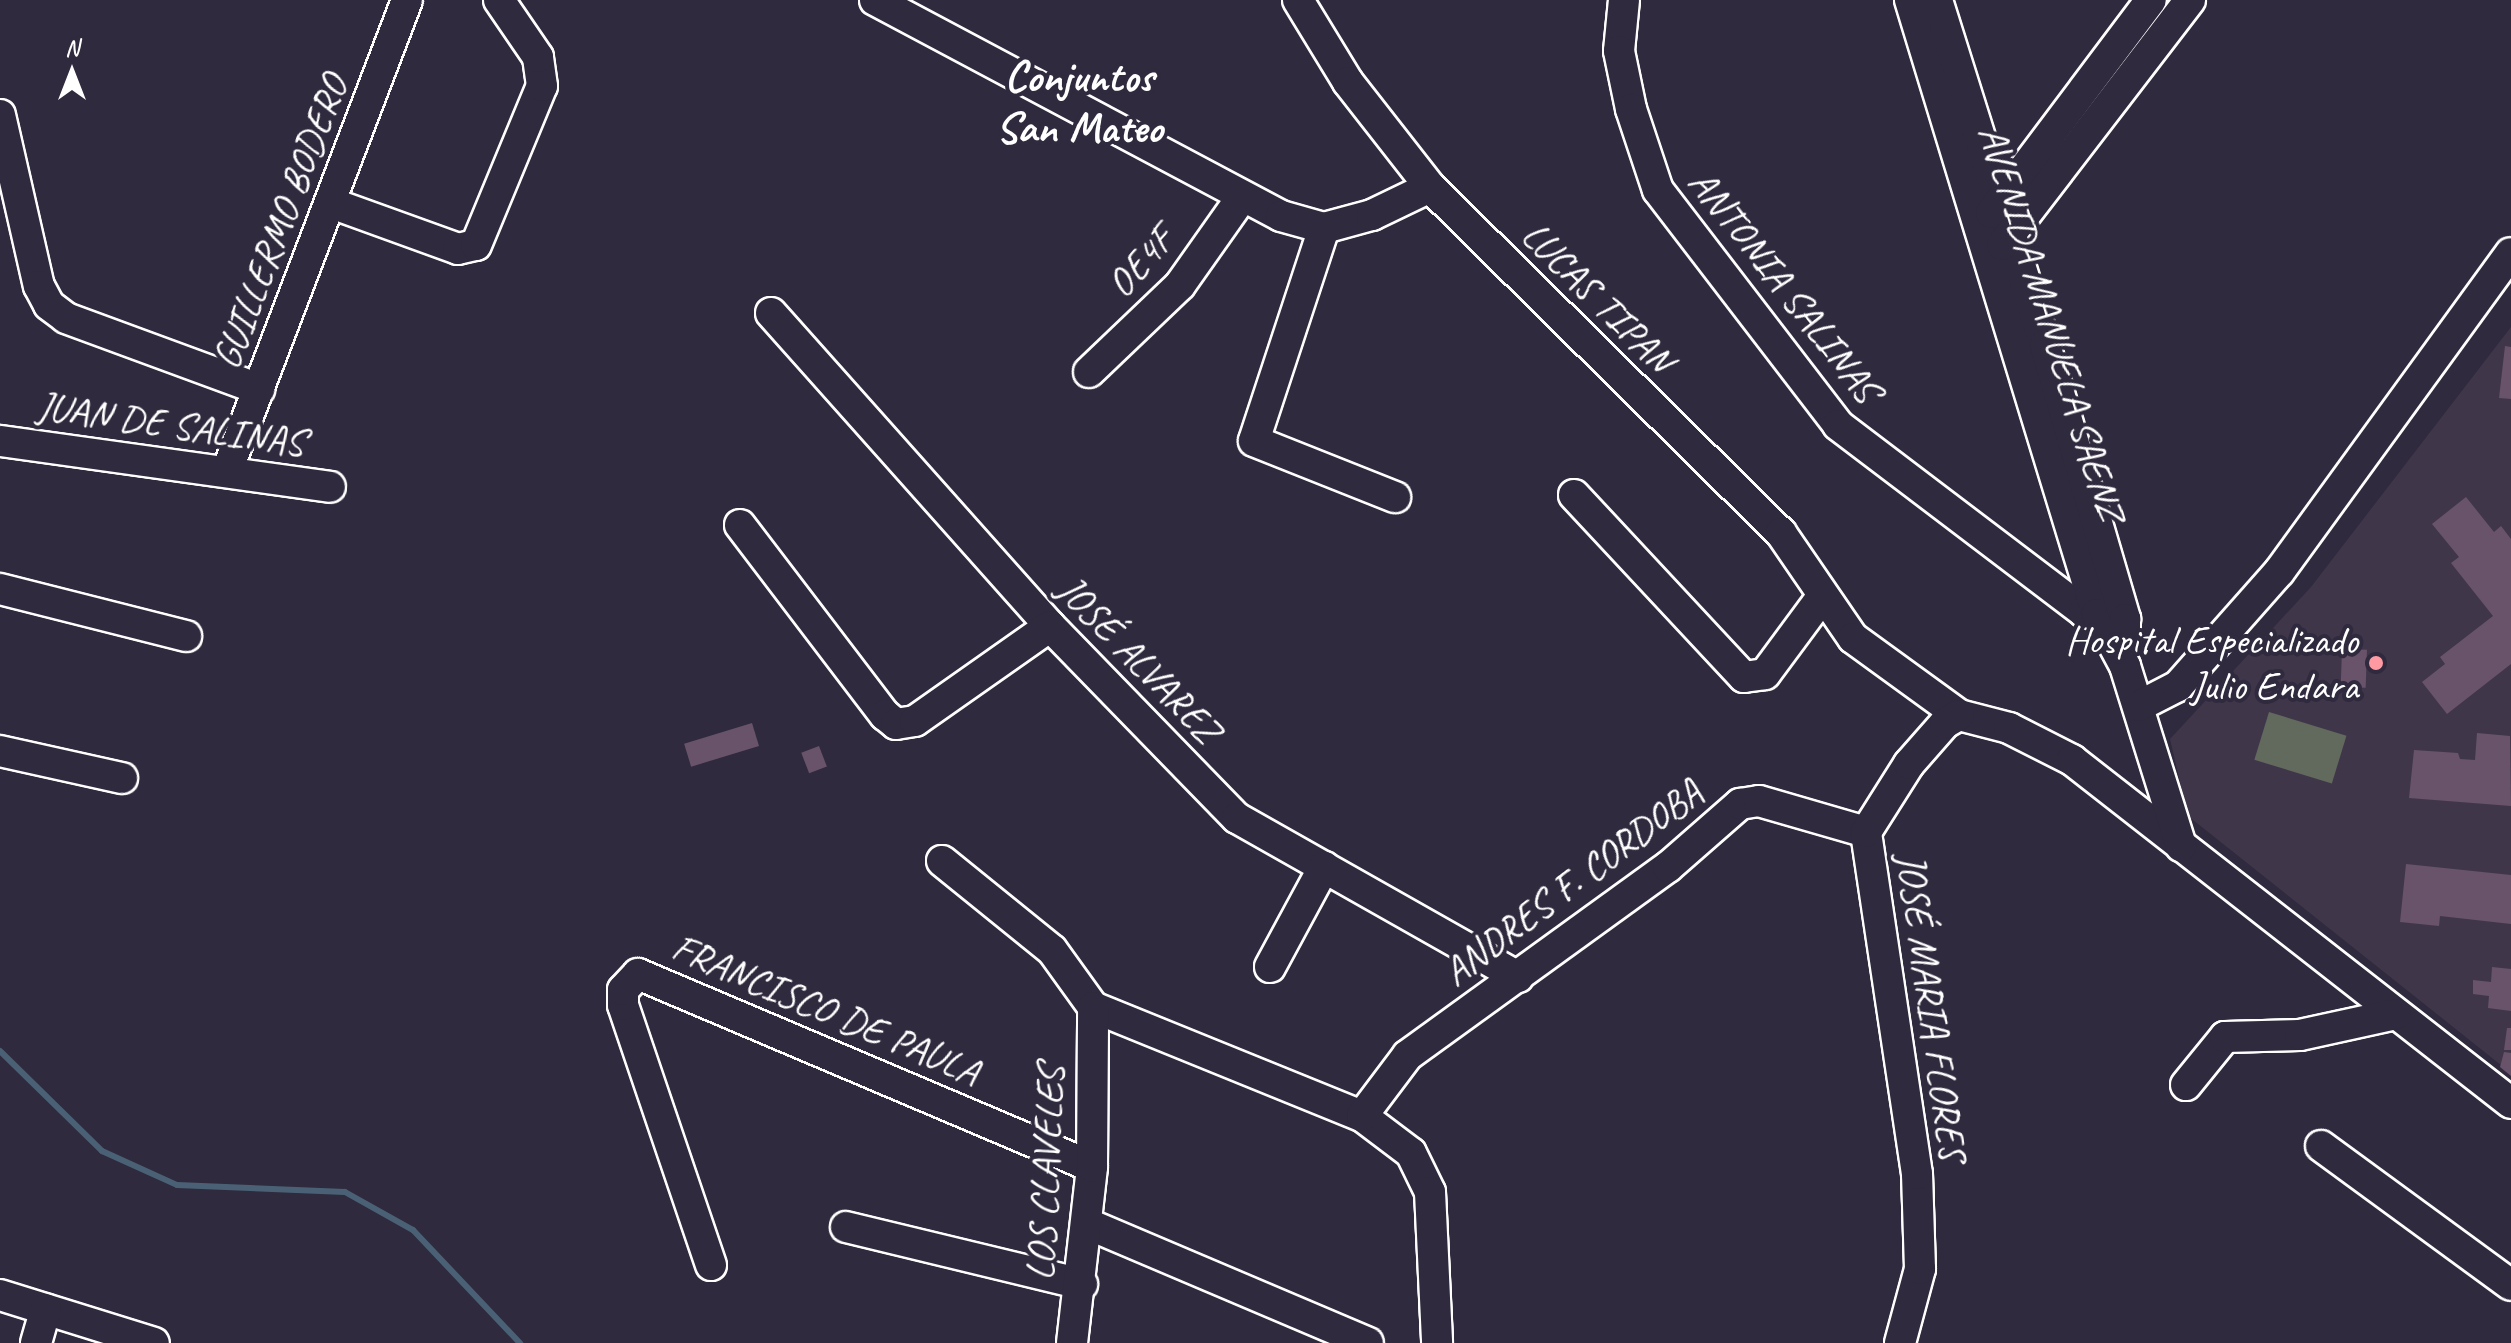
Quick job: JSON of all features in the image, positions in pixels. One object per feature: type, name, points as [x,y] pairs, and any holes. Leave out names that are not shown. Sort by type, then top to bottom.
[{"type":"street","name":"GUILLERMO BODERO","points":[[227,471],[407,0]]},
{"type":"street","points":[[331,203],[458,249],[476,245],[542,86],[538,57],[499,0]]},
{"type":"street","points":[[875,0],[1242,197],[1324,228],[1372,215],[1430,187]]},
{"type":"street","name":"LUCAS TIPAN","points":[[1298,0],[1348,82],[1430,187],[1781,533],[1853,638],[1959,715],[1973,715],[2047,744],[2511,1103]]},
{"type":"street","name":"ANTONIA SALINAS","points":[[1624,0],[1618,36],[1631,109],[1650,171],[1670,209],[1838,425],[2084,612],[2111,617]]},
{"type":"street","name":"AVENIDA MANUELA SAENZ","points":[[1910,0],[1992,212],[2012,233],[2111,617],[2181,846]]},
{"type":"street","name":"AVENIDA MANUELA SAENZ","points":[[1937,0],[1992,212],[1991,259],[2111,617]]},
{"type":"street","points":[[1992,212],[2151,0]]},
{"type":"street","points":[[1991,259],[2176,7]]},
{"type":"street","points":[[0,115],[35,271],[49,305],[66,318],[259,389]]},
{"type":"street","name":"OE4F","points":[[1089,372],[1180,285],[1242,197]]},
{"type":"street","points":[[1324,228],[1254,441],[1395,497]]},
{"type":"street","points":[[2139,706],[2178,686],[2279,572],[2511,253]]},
{"type":"street","name":"JOSÉ ALVAREZ","points":[[771,313],[1050,626],[1237,818],[1518,977]]},
{"type":"street","name":"JUAN DE SALINAS","points":[[0,441],[330,487]]},
{"type":"street","points":[[1574,495],[1744,677],[1765,674],[1822,597]]},
{"type":"street","points":[[740,525],[896,724],[915,721],[1050,626]]},
{"type":"street","points":[[0,589],[186,636]]},
{"type":"street","name":"JOSÉ MARIA FLORES","points":[[1900,1343],[1920,1269],[1917,1174],[1866,832],[1909,764],[1945,723],[1959,715]]},
{"type":"street","points":[[0,751],[122,778]]},
{"type":"street","name":"ANDRES F. CORDOBA","points":[[1362,1116],[1408,1055],[1518,977],[1749,800],[1866,832]]},
{"type":"street","points":[[942,861],[1052,950],[1093,1007],[1362,1116],[1411,1153],[1430,1192],[1437,1343]]},
{"type":"street","points":[[1270,967],[1324,867]]},
{"type":"street","name":"FRANCISCO DE PAULA","points":[[711,1265],[623,1005],[623,990],[638,974],[1092,1167]]},
{"type":"street","name":"LOS CLAVELES","points":[[1072,1343],[1082,1284],[1092,1167],[1093,1007]]},
{"type":"street","points":[[2186,1085],[2225,1037],[2300,1035],[2396,1014]]},
{"type":"street","points":[[2321,1146],[2511,1285]]},
{"type":"street","points":[[1088,1224],[1368,1343]]},
{"type":"street","points":[[846,1227],[1082,1284]]},
{"type":"street","points":[[0,1295],[154,1343]]},
{"type":"street","points":[[36,1343],[46,1309]]},
{"type":"shaded area","name":"Hospital Especializado Julio Endara","points":[[2511,327],[2511,1073],[2188,816],[2170,739],[2311,587]]},
{"type":"green space","points":[[2269,712],[2346,736],[2332,783],[2254,760]]},
{"type":"building","points":[[2505,346],[2511,347],[2511,399],[2499,398]]},
{"type":"building","name":"Hospital Especializado Julio Endara","points":[[2466,497],[2494,532],[2501,526],[2511,539],[2511,664],[2447,714],[2422,682],[2445,664],[2440,657],[2493,616],[2451,563],[2459,557],[2432,524]]},
{"type":"building","points":[[2342,649],[2367,650],[2366,688],[2341,687]]},
{"type":"building","points":[[752,723],[759,746],[691,767],[684,744]]},
{"type":"building","name":"Hospital Especializado Julio Endara","points":[[2477,733],[2510,736],[2511,806],[2409,798],[2414,750],[2458,753],[2460,759],[2475,760]]},
{"type":"building","points":[[819,746],[827,767],[809,773],[801,753]]},
{"type":"building","points":[[2406,864],[2511,875],[2511,924],[2440,916],[2439,926],[2400,922]]},
{"type":"building","points":[[2492,967],[2511,969],[2511,1011],[2488,1008],[2489,996],[2473,994],[2473,980],[2491,982]]},
{"type":"building","points":[[2507,1028],[2511,1028],[2511,1050],[2504,1050]]},
{"type":"building","points":[[2504,1052],[2511,1053],[2511,1076],[2500,1067]]},
{"type":"waterway","points":[[0,1051],[102,1151],[177,1185],[345,1192],[413,1230],[520,1343]]},
{"type":"place","name":"Hospital Especializado Julio Endara","points":[[2376,663]]},
{"type":"district","name":"Conjuntos San Mateo","points":[[1079,104]]}]
